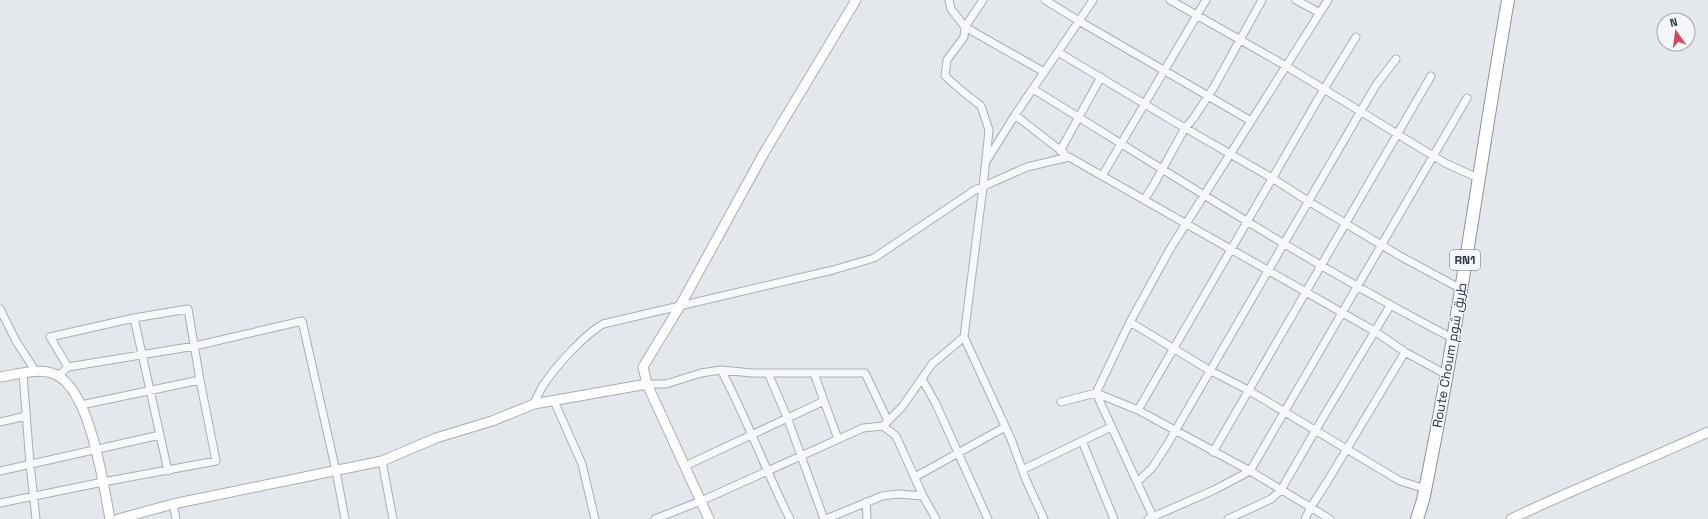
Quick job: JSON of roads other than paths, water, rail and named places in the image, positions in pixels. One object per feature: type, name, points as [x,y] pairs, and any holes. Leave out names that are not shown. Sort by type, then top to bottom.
[{"type":"highway","name":"Route Choum طريق شوم","points":[[1417,519],[1426,489],[1447,375],[1508,0]]},
{"type":"street","points":[[709,519],[647,384],[643,367],[680,306],[764,154],[856,0]]},
{"type":"street","points":[[948,0],[950,9],[965,27],[1044,72]]},
{"type":"street","points":[[983,0],[965,27],[964,37],[947,60],[945,76],[981,106],[988,130],[986,162],[964,337],[1005,427],[1044,519]]},
{"type":"street","points":[[1045,0],[1251,121]]},
{"type":"street","points":[[986,162],[1014,116],[1093,0]]},
{"type":"street","points":[[1170,0],[1286,66],[1445,163],[1478,178]]},
{"type":"street","points":[[1102,176],[1206,0]]},
{"type":"street","points":[[1144,200],[1185,128],[1193,119],[1208,96],[1262,0]]},
{"type":"street","points":[[1296,0],[1320,13]]},
{"type":"street","points":[[1328,0],[1170,249],[1130,322],[1096,393],[1152,518],[1214,490],[1250,471],[1343,314],[1467,98]]},
{"type":"street","points":[[1138,410],[1172,348],[1356,37]]},
{"type":"street","points":[[1058,52],[1185,128],[1231,153],[1345,224],[1461,289]]},
{"type":"street","points":[[1137,482],[1152,468],[1360,111],[1376,85],[1396,59]]},
{"type":"street","points":[[1212,452],[1431,76]]},
{"type":"street","points":[[1060,150],[1101,77]]},
{"type":"street","points":[[1033,89],[1247,221],[1359,286],[1390,306],[1452,338]]},
{"type":"street","points":[[1014,116],[1069,157],[1376,332],[1405,352],[1447,375]]},
{"type":"street","points":[[534,404],[544,384],[592,330],[603,324],[833,270],[874,258],[976,190],[1027,167],[1069,157]]},
{"type":"street","points":[[1228,519],[1271,499],[1281,490],[1315,431],[1376,332],[1390,306]]},
{"type":"street","points":[[0,503],[216,461],[188,309],[134,318],[50,337],[68,367]]},
{"type":"street","points":[[0,310],[16,341],[36,372]]},
{"type":"street","points":[[134,318],[168,471]]},
{"type":"street","points":[[59,376],[68,367],[195,346],[302,321],[336,471],[345,519]]},
{"type":"street","points":[[1130,322],[1209,370],[1248,390],[1400,481],[1426,489]]},
{"type":"street","points":[[655,519],[701,501],[863,428],[886,424],[902,407],[932,364],[964,337]]},
{"type":"street","points":[[1305,519],[1310,507],[1347,450],[1405,352]]},
{"type":"street","points":[[721,370],[790,519]]},
{"type":"street","points":[[118,519],[173,504],[382,461],[436,438],[492,421],[534,404],[647,384],[666,384],[701,373],[721,370],[768,373],[865,373],[886,424],[896,436],[916,477],[923,496],[936,519]]},
{"type":"street","points":[[0,378],[36,372],[50,372],[59,376],[74,391],[81,405],[96,450],[110,519]]},
{"type":"street","points":[[768,373],[787,417],[825,519],[882,496],[898,494],[923,496]]},
{"type":"street","points":[[814,373],[838,439]]},
{"type":"street","points":[[23,374],[36,519]]},
{"type":"street","points":[[922,379],[936,404],[988,519]]},
{"type":"street","points":[[81,405],[200,380]]},
{"type":"street","points":[[1061,402],[1096,393],[1138,410],[1212,452],[1250,471],[1330,519]]},
{"type":"street","points":[[554,400],[582,464],[595,519]]},
{"type":"street","points":[[685,466],[824,401]]},
{"type":"street","points":[[0,422],[26,416]]},
{"type":"street","points":[[916,477],[1005,427]]},
{"type":"street","points":[[1022,470],[1111,427]]},
{"type":"street","points":[[1511,519],[1562,495],[1672,450],[1708,432]]},
{"type":"street","points":[[0,471],[160,435]]},
{"type":"street","points":[[1082,442],[1114,519]]},
{"type":"street","points":[[382,461],[393,519]]},
{"type":"street","points":[[866,502],[867,519]]},
{"type":"street","points":[[173,504],[176,519]]},
{"type":"street","points":[[1298,519],[1310,507]]}]
